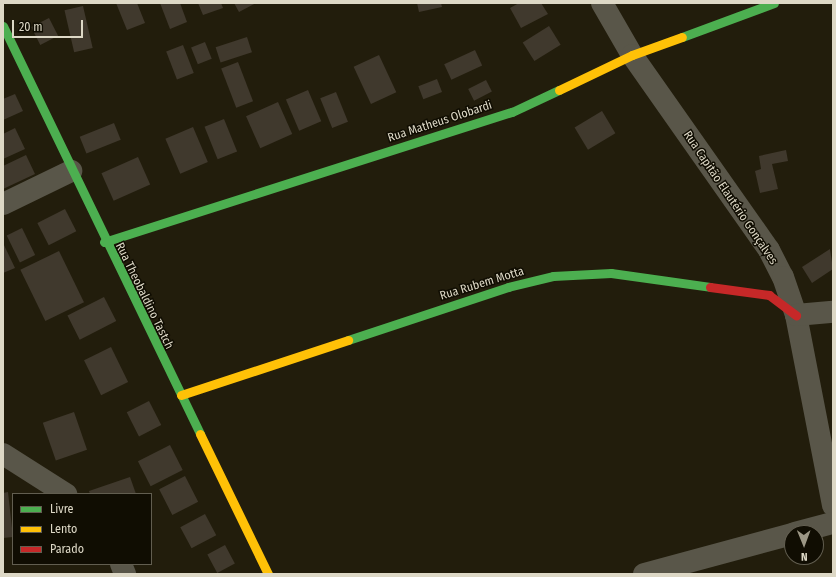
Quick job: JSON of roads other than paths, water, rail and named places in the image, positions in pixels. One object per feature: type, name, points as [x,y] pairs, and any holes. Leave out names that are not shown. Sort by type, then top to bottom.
[{"type":"street","name":"Rua Capitão Elautério Gonçalves","points":[[602,3],[632,55],[769,250],[783,277],[796,315],[833,505]]},
{"type":"street","name":"Rua Matheus Olobardi","points":[[104,242],[512,112],[632,55],[774,3]]},
{"type":"street","name":"Rua Theobaldino Tastch","points":[[3,26],[104,242],[181,395],[268,574]]},
{"type":"street","points":[[3,204],[71,171]]},
{"type":"street","name":"Rua Rubem Motta","points":[[181,395],[508,288],[553,276],[611,273],[769,295],[796,315]]},
{"type":"street","points":[[796,315],[833,312]]},
{"type":"street","points":[[3,454],[64,493]]},
{"type":"street","points":[[644,574],[784,536]]}]
